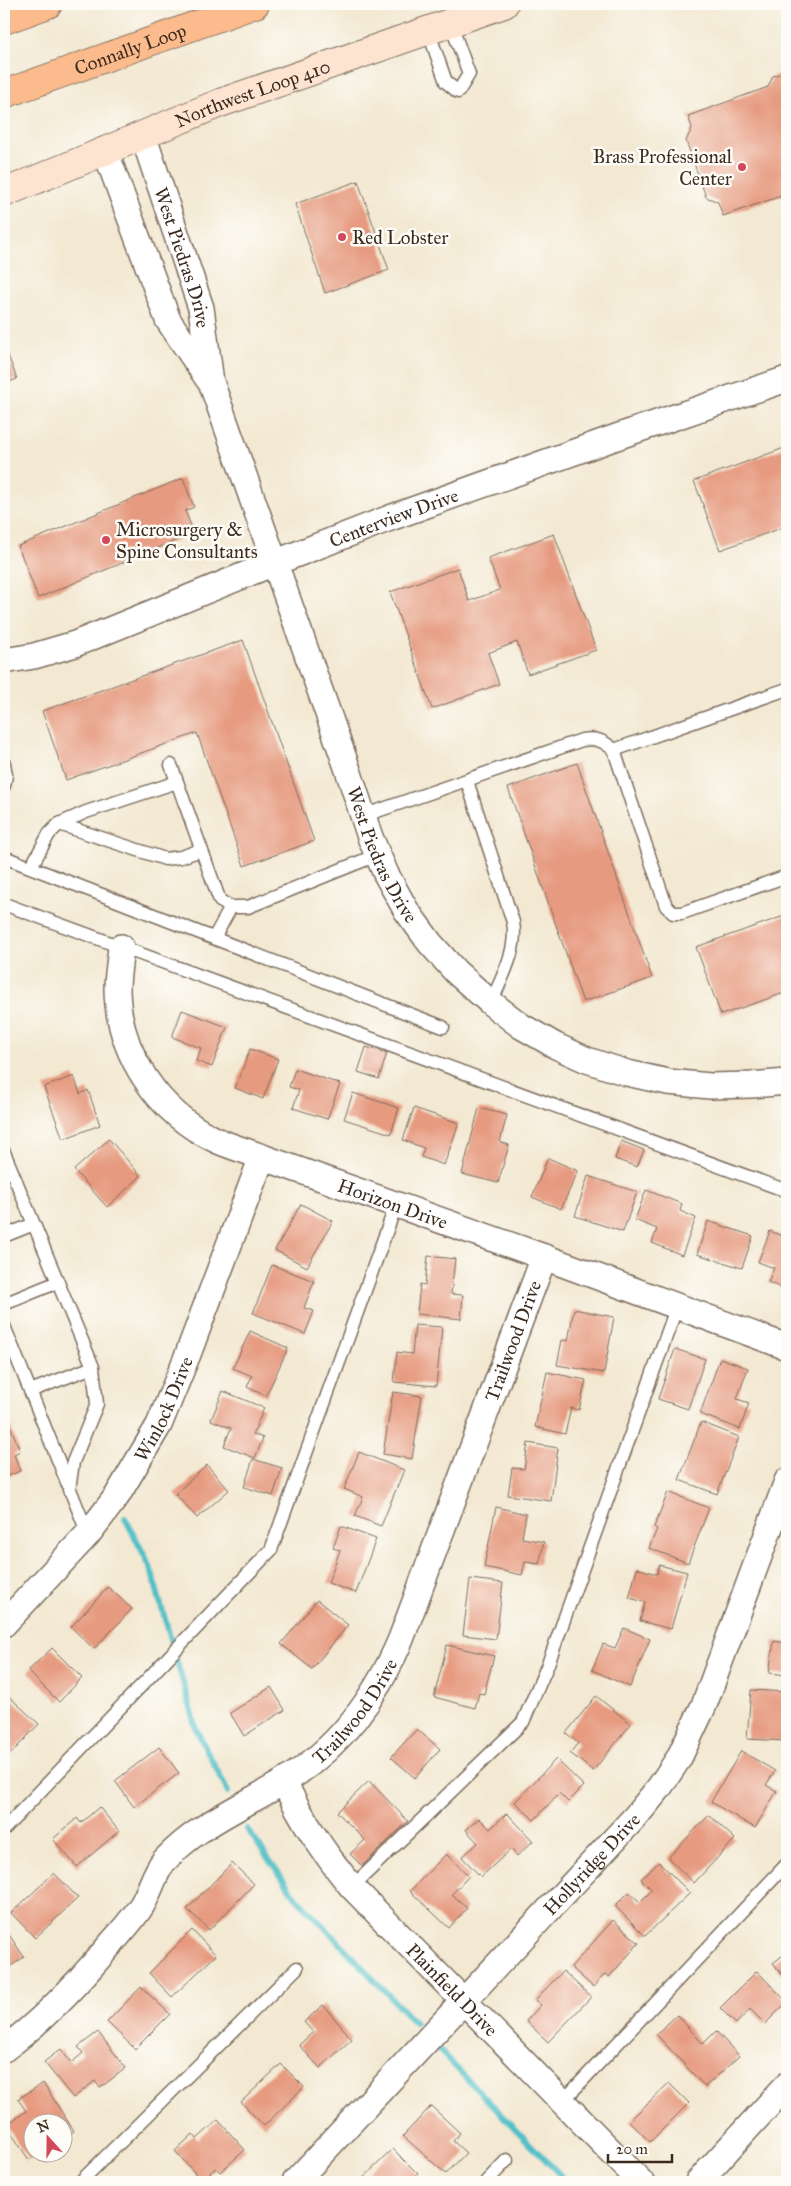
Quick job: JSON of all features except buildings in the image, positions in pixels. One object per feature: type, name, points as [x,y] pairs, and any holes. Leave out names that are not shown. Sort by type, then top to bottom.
[{"type":"highway","points":[[4,20],[48,4]]},
{"type":"highway","name":"Connally Loop","points":[[4,94],[255,4]]},
{"type":"main road","name":"Northwest Loop 410","points":[[4,193],[220,103],[504,4]]},
{"type":"street","name":"West Piedras Drive","points":[[142,135],[201,308],[211,382],[363,816],[378,856],[406,910],[430,943],[456,972],[521,1026],[556,1046],[587,1060],[627,1073],[668,1082],[710,1086],[787,1085]]},
{"type":"street","name":"West Piedras Drive","points":[[105,150],[168,320],[211,382]]},
{"type":"street","name":"Centerview Drive","points":[[4,661],[34,656],[76,644],[390,518],[622,435],[787,379]]},
{"type":"street","name":"Horizon Drive","points":[[121,947],[117,989],[126,1041],[141,1072],[162,1101],[188,1124],[216,1140],[544,1257],[787,1347]]},
{"type":"street","name":"Winlock Drive","points":[[4,1624],[88,1534],[117,1496],[159,1425],[188,1354],[262,1157]]},
{"type":"street","name":"Trailwood Drive","points":[[4,2049],[25,2033],[91,1967],[121,1932],[142,1905],[163,1862],[207,1825],[284,1782],[315,1760],[337,1740],[368,1701],[389,1667],[544,1257]]},
{"type":"street","name":"Hollyridge Drive","points":[[295,2182],[636,1816],[659,1788],[679,1758],[704,1705],[787,1481]]},
{"type":"street","name":"Plainfield Drive","points":[[284,1782],[302,1818],[324,1853],[352,1887],[641,2182]]},
{"type":"street","points":[[698,2182],[787,2085]]},
{"type":"lane","points":[[614,750],[787,689]]},
{"type":"lane","points":[[363,816],[582,740],[595,738],[606,743],[614,750],[666,906],[673,913],[682,913],[787,876]]},
{"type":"lane","points":[[4,764],[6,775],[4,786]]},
{"type":"lane","points":[[171,765],[220,901],[231,907],[248,907],[378,856]]},
{"type":"lane","points":[[467,781],[516,936],[491,1003]]},
{"type":"lane","points":[[31,868],[49,834],[59,824],[86,812],[177,782]]},
{"type":"lane","points":[[59,824],[166,859],[181,857],[201,850]]},
{"type":"lane","points":[[4,857],[443,1027]]},
{"type":"lane","points":[[4,904],[787,1191]]},
{"type":"lane","points":[[214,938],[231,907]]},
{"type":"lane","points":[[4,1152],[93,1368],[98,1404],[73,1462],[69,1490]]},
{"type":"lane","points":[[4,1829],[271,1550],[396,1205]]},
{"type":"lane","points":[[4,1236],[34,1224]]},
{"type":"lane","points":[[4,1304],[58,1282]]},
{"type":"lane","points":[[352,1887],[523,1722],[548,1664],[677,1306]]},
{"type":"lane","points":[[4,1326],[88,1534]]},
{"type":"lane","points":[[30,1391],[93,1368]]},
{"type":"lane","points":[[563,2101],[787,1864]]},
{"type":"lane","points":[[80,2182],[297,1968]]},
{"type":"lane","points":[[486,2182],[507,2160]]},
{"type":"waterway","points":[[125,1518],[150,1566],[196,1729],[228,1792]]},
{"type":"waterway","points":[[247,1829],[296,1897],[415,2023]]},
{"type":"waterway","points":[[438,2049],[567,2182]]},
{"type":"place","name":"Brass Professional Center","points":[[742,167]]},
{"type":"place","name":"Red Lobster","points":[[342,237]]},
{"type":"place","name":"Microsurgery & Spine Consultants","points":[[106,540]]}]
